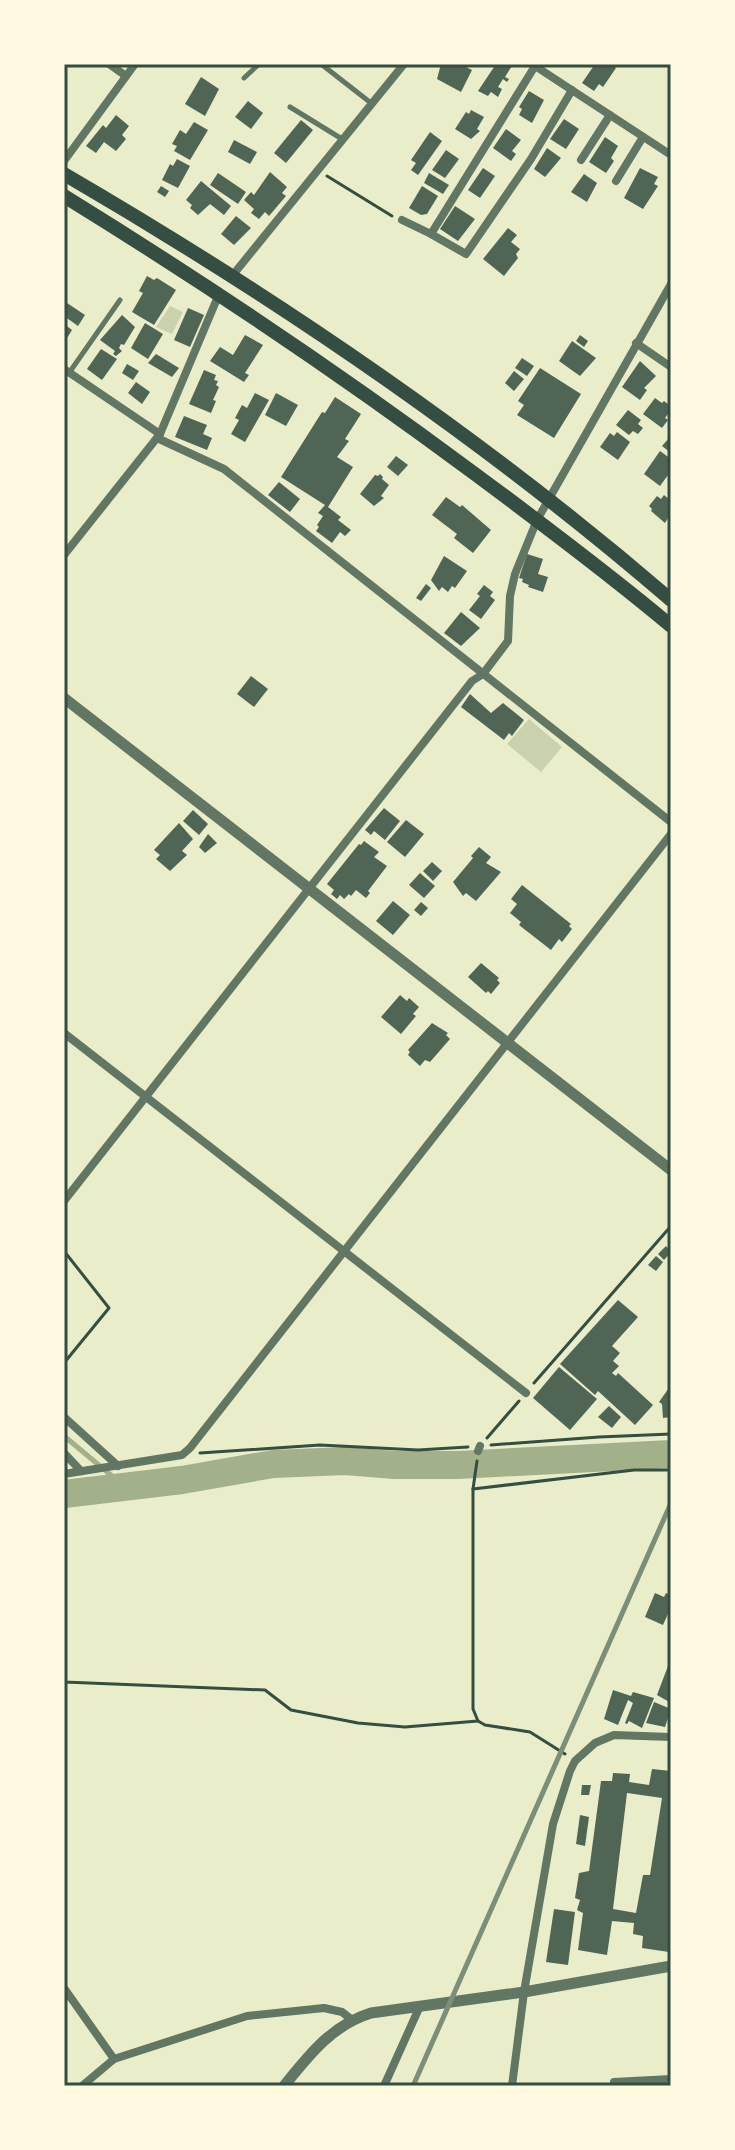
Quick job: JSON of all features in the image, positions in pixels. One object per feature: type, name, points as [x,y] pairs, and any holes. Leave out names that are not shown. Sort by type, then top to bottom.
[{"type":"main road","points":[[64,174],[232,276],[334,344],[548,498],[671,600]]},
{"type":"main road","points":[[64,196],[219,293],[380,404],[537,520],[671,626]]},
{"type":"street","points":[[109,64],[126,76]]},
{"type":"street","points":[[64,161],[135,64]]},
{"type":"street","points":[[232,276],[404,64]]},
{"type":"street","points":[[431,234],[533,65],[671,155]]},
{"type":"street","points":[[402,220],[466,254],[531,159],[572,90]]},
{"type":"street","points":[[581,160],[610,115]]},
{"type":"street","points":[[616,181],[643,137]]},
{"type":"street","points":[[64,1201],[472,681],[483,674],[508,641],[510,596],[515,574],[537,520],[671,284]]},
{"type":"street","points":[[64,555],[158,436],[219,293]]},
{"type":"street","points":[[636,343],[671,367]]},
{"type":"street","points":[[67,371],[158,436],[224,469],[671,822]]},
{"type":"street","points":[[64,698],[671,1170]]},
{"type":"street","points":[[64,1474],[182,1455],[671,834]]},
{"type":"street","points":[[64,1033],[526,1393]]},
{"type":"street","points":[[64,1417],[118,1466]]},
{"type":"street","points":[[64,1453],[81,1471]]},
{"type":"street","points":[[512,2086],[524,1992],[553,1824],[575,1761],[595,1743],[614,1735],[671,1737]]},
{"type":"street","points":[[284,2086],[336,2028],[351,2019],[371,2013],[524,1992],[671,1966]]},
{"type":"street","points":[[64,1988],[114,2059]]},
{"type":"street","points":[[384,2086],[420,2006]]},
{"type":"street","points":[[82,2086],[114,2059],[247,2016],[324,2008],[342,2012],[351,2019]]},
{"type":"street","points":[[614,2082],[671,2079]]},
{"type":"lane","points":[[244,78],[259,64]]},
{"type":"lane","points":[[321,64],[371,103]]},
{"type":"lane","points":[[290,107],[342,139]]},
{"type":"lane","points":[[67,371],[120,300]]},
{"type":"path","points":[[317,170],[402,220]]},
{"type":"path","points":[[478,1721],[473,1709],[473,1486],[479,1449],[671,1226]]},
{"type":"path","points":[[64,1251],[109,1308],[64,1363]]},
{"type":"path","points":[[182,1455],[292,1445],[479,1449],[611,1436],[671,1434]]},
{"type":"path","points":[[473,1486],[634,1470],[671,1470]]},
{"type":"path","points":[[64,1682],[265,1690],[291,1710],[345,1721],[405,1727],[478,1721],[485,1725],[530,1732],[575,1761]]},
{"type":"green space","points":[[170,306],[183,312],[172,334],[156,327]]},
{"type":"green space","points":[[529,719],[562,747],[541,772],[507,744]]},
{"type":"building","points":[[441,64],[460,64],[472,70],[461,92],[437,79]]},
{"type":"building","points":[[496,64],[513,64],[505,77],[509,79],[507,82],[503,79],[498,87],[502,89],[498,97],[491,92],[488,96],[478,91]]},
{"type":"building","points":[[595,64],[610,64],[616,68],[603,87],[599,84],[594,91],[582,83]]},
{"type":"building","points":[[201,77],[219,89],[205,116],[185,104]]},
{"type":"building","points":[[529,91],[544,100],[532,123],[519,115],[522,109],[519,107]]},
{"type":"building","points":[[248,101],[263,113],[251,129],[235,117]]},
{"type":"building","points":[[471,110],[484,117],[477,129],[480,131],[471,139],[455,129],[466,112],[469,114]]},
{"type":"building","points":[[116,115],[129,126],[122,135],[126,139],[116,151],[104,142],[96,153],[86,146],[103,125],[106,128]]},
{"type":"building","points":[[564,119],[579,129],[566,149],[550,139]]},
{"type":"building","points":[[301,120],[313,130],[286,163],[274,153]]},
{"type":"building","points":[[194,122],[208,130],[190,160],[174,151],[177,146],[172,144],[180,130],[186,134]]},
{"type":"building","points":[[506,129],[521,140],[512,151],[516,154],[511,161],[493,148]]},
{"type":"building","points":[[430,132],[442,141],[418,175],[411,170],[416,163],[411,160]]},
{"type":"building","points":[[605,137],[618,146],[611,158],[614,161],[606,173],[589,162]]},
{"type":"building","points":[[234,140],[257,152],[250,164],[228,152]]},
{"type":"building","points":[[547,148],[561,158],[545,177],[534,169]]},
{"type":"building","points":[[446,150],[459,159],[445,178],[432,170]]},
{"type":"building","points":[[177,159],[190,166],[178,188],[162,180],[170,164],[173,166]]},
{"type":"building","points":[[483,168],[495,176],[480,198],[468,190]]},
{"type":"building","points":[[640,168],[658,177],[654,184],[658,186],[643,209],[624,198]]},
{"type":"building","points":[[270,172],[287,187],[282,193],[286,196],[269,216],[265,212],[259,219],[251,213],[254,209],[244,200],[251,192],[254,195]]},
{"type":"building","points":[[218,173],[246,192],[238,204],[210,185]]},
{"type":"building","points":[[429,173],[449,185],[443,194],[424,183]]},
{"type":"building","points":[[584,174],[597,183],[587,202],[571,192]]},
{"type":"building","points":[[201,181],[231,206],[224,215],[210,204],[198,215],[190,208],[192,205],[186,200]]},
{"type":"building","points":[[161,186],[169,191],[165,197],[157,192]]},
{"type":"building","points":[[422,186],[438,196],[427,214],[421,215],[409,208]]},
{"type":"building","points":[[455,206],[475,219],[458,241],[440,229]]},
{"type":"building","points":[[236,216],[251,228],[234,245],[221,234]]},
{"type":"building","points":[[508,228],[517,235],[511,242],[520,249],[516,254],[518,258],[504,276],[483,259]]},
{"type":"building","points":[[147,276],[154,280],[157,278],[176,290],[154,325],[132,312],[143,293],[139,291]]},
{"type":"building","points":[[64,301],[85,315],[78,326],[64,316]]},
{"type":"building","points":[[188,308],[204,315],[190,347],[174,340]]},
{"type":"building","points":[[122,315],[135,327],[116,356],[113,354],[115,351],[100,340]]},
{"type":"building","points":[[145,323],[163,334],[148,359],[131,348]]},
{"type":"building","points":[[64,324],[72,330],[64,343]]},
{"type":"building","points":[[245,335],[263,345],[245,373],[249,375],[244,382],[210,361],[220,347],[233,355]]},
{"type":"building","points":[[580,335],[588,341],[584,347],[576,341]]},
{"type":"building","points":[[572,341],[596,358],[580,376],[559,361]]},
{"type":"building","points":[[101,349],[117,359],[102,380],[87,369]]},
{"type":"building","points":[[156,354],[179,368],[172,377],[148,363]]},
{"type":"building","points":[[522,358],[534,366],[527,376],[515,368]]},
{"type":"building","points":[[640,361],[656,376],[644,388],[647,390],[640,400],[622,387]]},
{"type":"building","points":[[127,364],[139,371],[133,380],[122,373]]},
{"type":"building","points":[[540,368],[581,394],[554,438],[517,415],[524,405],[518,401]]},
{"type":"building","points":[[204,370],[216,375],[214,380],[218,381],[216,385],[219,387],[211,413],[189,404]]},
{"type":"building","points":[[514,371],[524,379],[514,391],[505,383]]},
{"type":"building","points":[[136,382],[150,392],[142,404],[128,393]]},
{"type":"building","points":[[255,393],[269,400],[245,442],[231,434],[239,420],[235,418],[242,405],[247,408]]},
{"type":"building","points":[[276,393],[298,405],[286,426],[265,415]]},
{"type":"building","points":[[335,397],[361,414],[345,439],[349,441],[337,457],[353,467],[328,507],[351,530],[345,536],[340,532],[332,543],[316,531],[323,516],[318,513],[325,505],[281,477]]},
{"type":"building","points":[[655,398],[668,404],[671,400],[671,410],[665,418],[668,420],[662,428],[643,414]]},
{"type":"building","points":[[628,410],[641,420],[638,424],[643,428],[638,434],[633,431],[629,435],[616,425]]},
{"type":"building","points":[[184,416],[207,425],[203,434],[212,438],[207,450],[175,437]]},
{"type":"building","points":[[617,432],[630,442],[618,460],[600,447],[610,433],[614,436]]},
{"type":"building","points":[[669,438],[671,440],[671,453],[662,446]]},
{"type":"building","points":[[660,451],[671,459],[671,471],[660,486],[644,474]]},
{"type":"building","points":[[396,456],[408,465],[398,476],[387,467]]},
{"type":"building","points":[[380,474],[389,485],[381,496],[384,498],[374,506],[360,494],[375,475]]},
{"type":"building","points":[[279,482],[300,499],[290,512],[268,495]]},
{"type":"building","points":[[664,495],[671,501],[671,520],[668,518],[665,523],[649,506],[657,496],[661,499]]},
{"type":"building","points":[[446,497],[460,507],[462,505],[491,530],[473,553],[454,538],[457,534],[432,515]]},
{"type":"building","points":[[527,554],[543,559],[538,574],[548,577],[543,592],[528,587],[519,578]]},
{"type":"building","points":[[444,556],[467,571],[455,588],[452,586],[448,592],[442,587],[439,591],[431,580]]},
{"type":"building","points":[[426,584],[431,588],[421,601],[416,598]]},
{"type":"building","points":[[484,585],[493,592],[490,596],[495,600],[481,619],[469,610]]},
{"type":"building","points":[[461,612],[480,628],[461,646],[444,633]]},
{"type":"building","points":[[251,676],[268,689],[254,707],[237,694]]},
{"type":"building","points":[[470,694],[491,713],[503,703],[524,720],[512,736],[509,733],[504,740],[461,707]]},
{"type":"building","points":[[384,808],[400,821],[385,840],[374,831],[371,835],[365,830]]},
{"type":"building","points":[[193,810],[208,824],[199,835],[183,821]]},
{"type":"building","points":[[406,820],[424,834],[405,857],[387,842]]},
{"type":"building","points":[[179,823],[193,839],[182,851],[187,855],[170,871],[156,859],[160,855],[154,850]]},
{"type":"building","points":[[208,834],[217,843],[205,853],[199,847]]},
{"type":"building","points":[[364,841],[379,852],[374,857],[387,866],[366,898],[356,890],[351,896],[349,894],[344,899],[340,895],[337,899],[331,894],[334,890],[327,884]]},
{"type":"building","points":[[479,847],[491,857],[486,863],[501,872],[476,901],[466,893],[463,896],[453,882]]},
{"type":"building","points":[[432,862],[442,871],[433,881],[423,871]]},
{"type":"building","points":[[420,873],[435,886],[424,898],[409,885]]},
{"type":"building","points":[[522,885],[571,924],[572,929],[562,942],[559,939],[551,950],[519,925],[521,922],[510,913],[517,904],[511,899]]},
{"type":"building","points":[[393,901],[410,915],[393,935],[376,921]]},
{"type":"building","points":[[421,902],[428,908],[421,916],[414,910]]},
{"type":"building","points":[[481,963],[499,978],[500,983],[491,994],[468,977]]},
{"type":"building","points":[[400,995],[419,1007],[413,1014],[416,1016],[401,1034],[381,1017]]},
{"type":"building","points":[[432,1023],[448,1033],[446,1035],[450,1039],[430,1062],[425,1060],[420,1066],[408,1055],[408,1050]]},
{"type":"building","points":[[666,1246],[671,1252],[664,1260],[658,1254]]},
{"type":"building","points":[[656,1256],[663,1262],[656,1271],[648,1265]]},
{"type":"building","points":[[618,1300],[638,1317],[612,1346],[620,1353],[613,1361],[619,1366],[612,1373],[616,1376],[618,1373],[653,1405],[635,1425],[598,1391],[595,1395],[560,1364]]},
{"type":"building","points":[[559,1367],[597,1399],[570,1430],[533,1398]]},
{"type":"building","points":[[671,1385],[671,1417],[663,1418],[662,1404],[659,1402]]},
{"type":"building","points":[[609,1406],[621,1417],[612,1428],[598,1417]]},
{"type":"building","points":[[655,1593],[664,1597],[666,1593],[671,1595],[671,1607],[663,1625],[645,1617]]},
{"type":"building","points":[[668,1666],[671,1667],[671,1703],[657,1695]]},
{"type":"building","points":[[613,1690],[631,1696],[633,1692],[654,1698],[642,1728],[629,1721],[625,1723],[633,1703],[628,1700],[618,1725],[604,1719]]},
{"type":"building","points":[[654,1702],[671,1709],[665,1727],[646,1723]]},
{"type":"building","points":[[652,1769],[671,1771],[669,1952],[642,1948],[643,1936],[633,1934],[634,1923],[612,1921],[607,1955],[578,1950],[583,1913],[577,1910],[580,1900],[575,1898],[579,1873],[589,1871],[601,1781],[612,1781],[613,1773],[630,1774],[629,1782],[649,1785]],"holes":[[[627,1793],[662,1798],[650,1875],[643,1875],[636,1913],[613,1909]]]},
{"type":"building","points":[[582,1785],[591,1785],[589,1795],[581,1795]]},
{"type":"building","points":[[580,1815],[589,1817],[585,1846],[576,1844]]},
{"type":"building","points":[[554,1909],[575,1912],[568,1965],[546,1962]]},
{"type":"waterway","points":[[64,1436],[124,1486]]},
{"type":"waterway","points":[[64,1494],[182,1480],[273,1464],[345,1461],[457,1465],[671,1454]]},
{"type":"railway","points":[[413,2086],[671,1503]]}]
